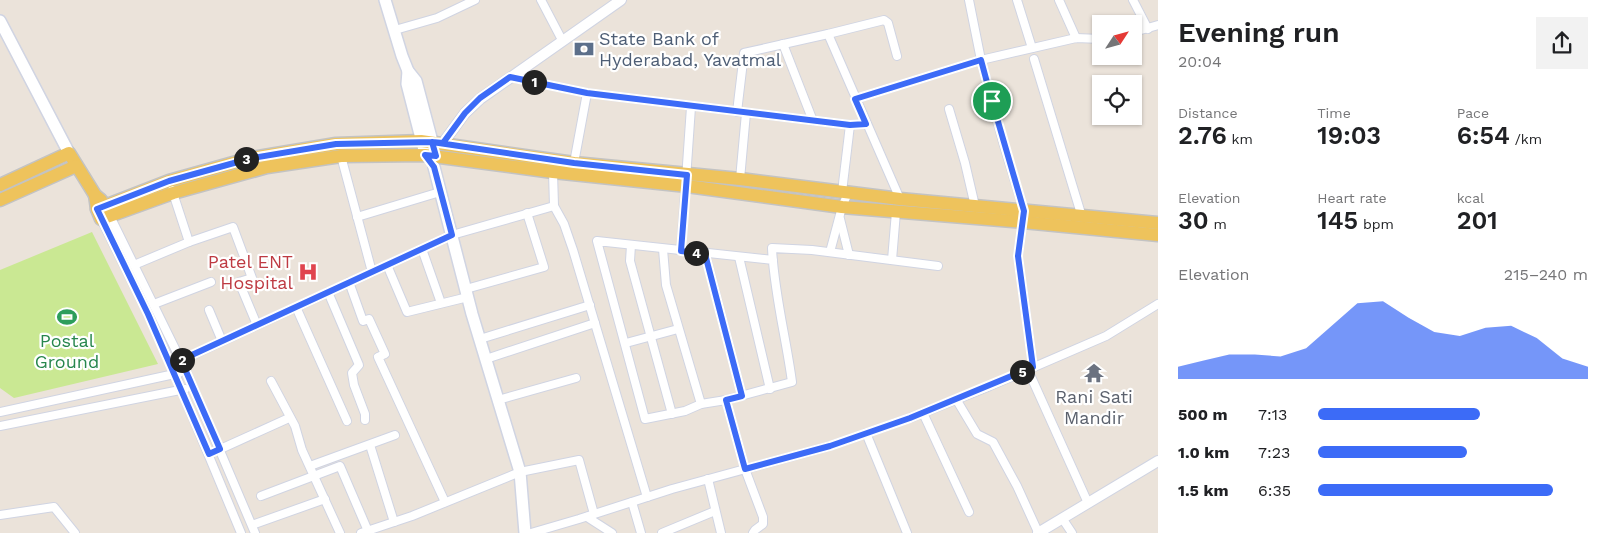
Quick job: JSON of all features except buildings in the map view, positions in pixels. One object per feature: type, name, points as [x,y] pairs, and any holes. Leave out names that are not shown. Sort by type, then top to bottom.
[{"type":"main road","points":[[385,0],[408,71],[407,84],[432,142],[431,159],[480,339],[520,472],[525,533]]},
{"type":"main road","points":[[0,21],[76,166],[104,212],[252,158],[327,146],[432,142],[687,180],[840,212],[1082,217],[1158,223]]},
{"type":"main road","points":[[0,185],[69,153]]},
{"type":"main road","points":[[171,187],[341,156],[431,159],[553,172],[687,180],[740,180],[976,206],[1024,217],[1158,236]]},
{"type":"main road","points":[[0,200],[76,166]]},
{"type":"street","points":[[395,30],[438,18],[476,0]]},
{"type":"street","points":[[541,0],[562,40]]},
{"type":"street","points":[[432,142],[480,98],[621,0]]},
{"type":"street","points":[[969,0],[981,60],[1024,217],[1018,256],[1031,368],[1088,503]]},
{"type":"street","points":[[1017,0],[1032,48]]},
{"type":"street","points":[[1060,0],[1076,38]]},
{"type":"street","points":[[1133,0],[1148,29]]},
{"type":"street","points":[[737,112],[744,53],[884,20],[888,23],[897,56]]},
{"type":"street","points":[[1142,30],[1158,25]]},
{"type":"street","points":[[828,34],[900,199]]},
{"type":"street","points":[[855,99],[981,60],[1076,38],[1092,39]]},
{"type":"street","points":[[783,44],[813,121]]},
{"type":"street","points":[[1034,59],[1082,217]]},
{"type":"street","points":[[510,77],[587,93],[691,107],[850,125],[866,124]]},
{"type":"street","points":[[574,163],[587,93]]},
{"type":"street","points":[[681,251],[691,107]]},
{"type":"street","points":[[949,109],[976,206]]},
{"type":"street","points":[[740,180],[746,113]]},
{"type":"street","points":[[830,252],[845,192],[850,125]]},
{"type":"street","points":[[341,156],[372,272]]},
{"type":"street","points":[[553,172],[554,206],[564,224],[590,305],[647,497]]},
{"type":"street","points":[[171,187],[189,242]]},
{"type":"street","points":[[357,217],[440,192]]},
{"type":"street","points":[[171,364],[452,235],[554,206]]},
{"type":"street","points":[[104,212],[134,265],[181,360],[253,529],[325,499]]},
{"type":"street","points":[[104,212],[171,364],[241,533]]},
{"type":"street","points":[[840,212],[849,255]]},
{"type":"street","points":[[892,260],[896,212]]},
{"type":"street","points":[[387,265],[407,312],[441,304],[467,293],[544,268],[527,214]]},
{"type":"street","points":[[134,265],[189,242],[233,227],[252,278],[239,282],[257,325]]},
{"type":"street","points":[[773,260],[597,241],[645,419],[685,411],[701,404],[726,400],[792,382],[774,279],[773,260],[772,248],[830,252],[938,266]]},
{"type":"street","points":[[631,245],[630,261],[672,414]]},
{"type":"street","points":[[422,249],[441,304]]},
{"type":"street","points":[[663,249],[666,285],[701,404]]},
{"type":"street","points":[[705,254],[742,396]]},
{"type":"street","points":[[739,257],[770,389]]},
{"type":"street","points":[[154,304],[211,282]]},
{"type":"street","points":[[349,282],[364,322],[369,319],[385,354],[378,357],[445,502]]},
{"type":"street","points":[[328,292],[359,365],[352,373],[354,385],[365,414],[365,420]]},
{"type":"street","points":[[531,533],[560,529],[590,516],[647,497],[830,446],[923,413],[1106,336],[1158,304]]},
{"type":"street","points":[[480,339],[590,305]]},
{"type":"street","points":[[296,307],[347,421]]},
{"type":"street","points":[[209,310],[222,341]]},
{"type":"street","points":[[486,359],[595,323]]},
{"type":"street","points":[[626,343],[678,329]]},
{"type":"street","points":[[0,412],[186,371]]},
{"type":"street","points":[[498,400],[576,378]]},
{"type":"street","points":[[272,381],[295,426],[302,450],[340,533]]},
{"type":"street","points":[[0,426],[192,387]]},
{"type":"street","points":[[956,399],[977,434],[993,442],[1017,486],[1038,533],[1158,461]]},
{"type":"street","points":[[726,400],[745,469],[763,517],[763,524],[753,533]]},
{"type":"street","points":[[923,413],[969,512]]},
{"type":"street","points":[[209,454],[290,418]]},
{"type":"street","points":[[866,433],[907,533]]},
{"type":"street","points":[[310,466],[395,435]]},
{"type":"street","points":[[370,445],[394,522]]},
{"type":"street","points":[[261,496],[340,466],[364,532],[520,472],[579,460],[590,516],[612,533]]},
{"type":"street","points":[[708,479],[721,533]]},
{"type":"street","points":[[632,502],[640,533]]},
{"type":"street","points":[[0,515],[54,507],[75,533]]},
{"type":"street","points":[[662,533],[715,511]]},
{"type":"street","points":[[1062,518],[1072,533]]},
{"type":"green space","name":"Postal Ground","points":[[92,232],[158,364],[14,398],[0,388],[0,270]]},
{"type":"place","name":"State Bank of Hyderabad, Yavatmal","points":[[584,49]]},
{"type":"place","name":"Patel ENT Hospital","points":[[308,272]]},
{"type":"place","name":"Postal Ground","points":[[67,317]]},
{"type":"place","name":"Rani Sati Mandir","points":[[1094,373]]},
{"type":"route","points":[[992,101],[981,60],[855,99],[866,124],[850,125],[587,93],[510,77],[480,98],[465,113],[443,143],[432,142],[436,156],[425,155],[434,167],[452,235],[181,360],[220,449],[209,454],[148,314],[97,209],[169,181],[252,158],[336,144],[421,141],[432,142],[443,143],[574,163],[687,175],[681,251],[705,254],[742,396],[726,400],[745,469],[830,446],[910,418],[1033,367],[1018,256],[1024,211],[992,101]]}]
